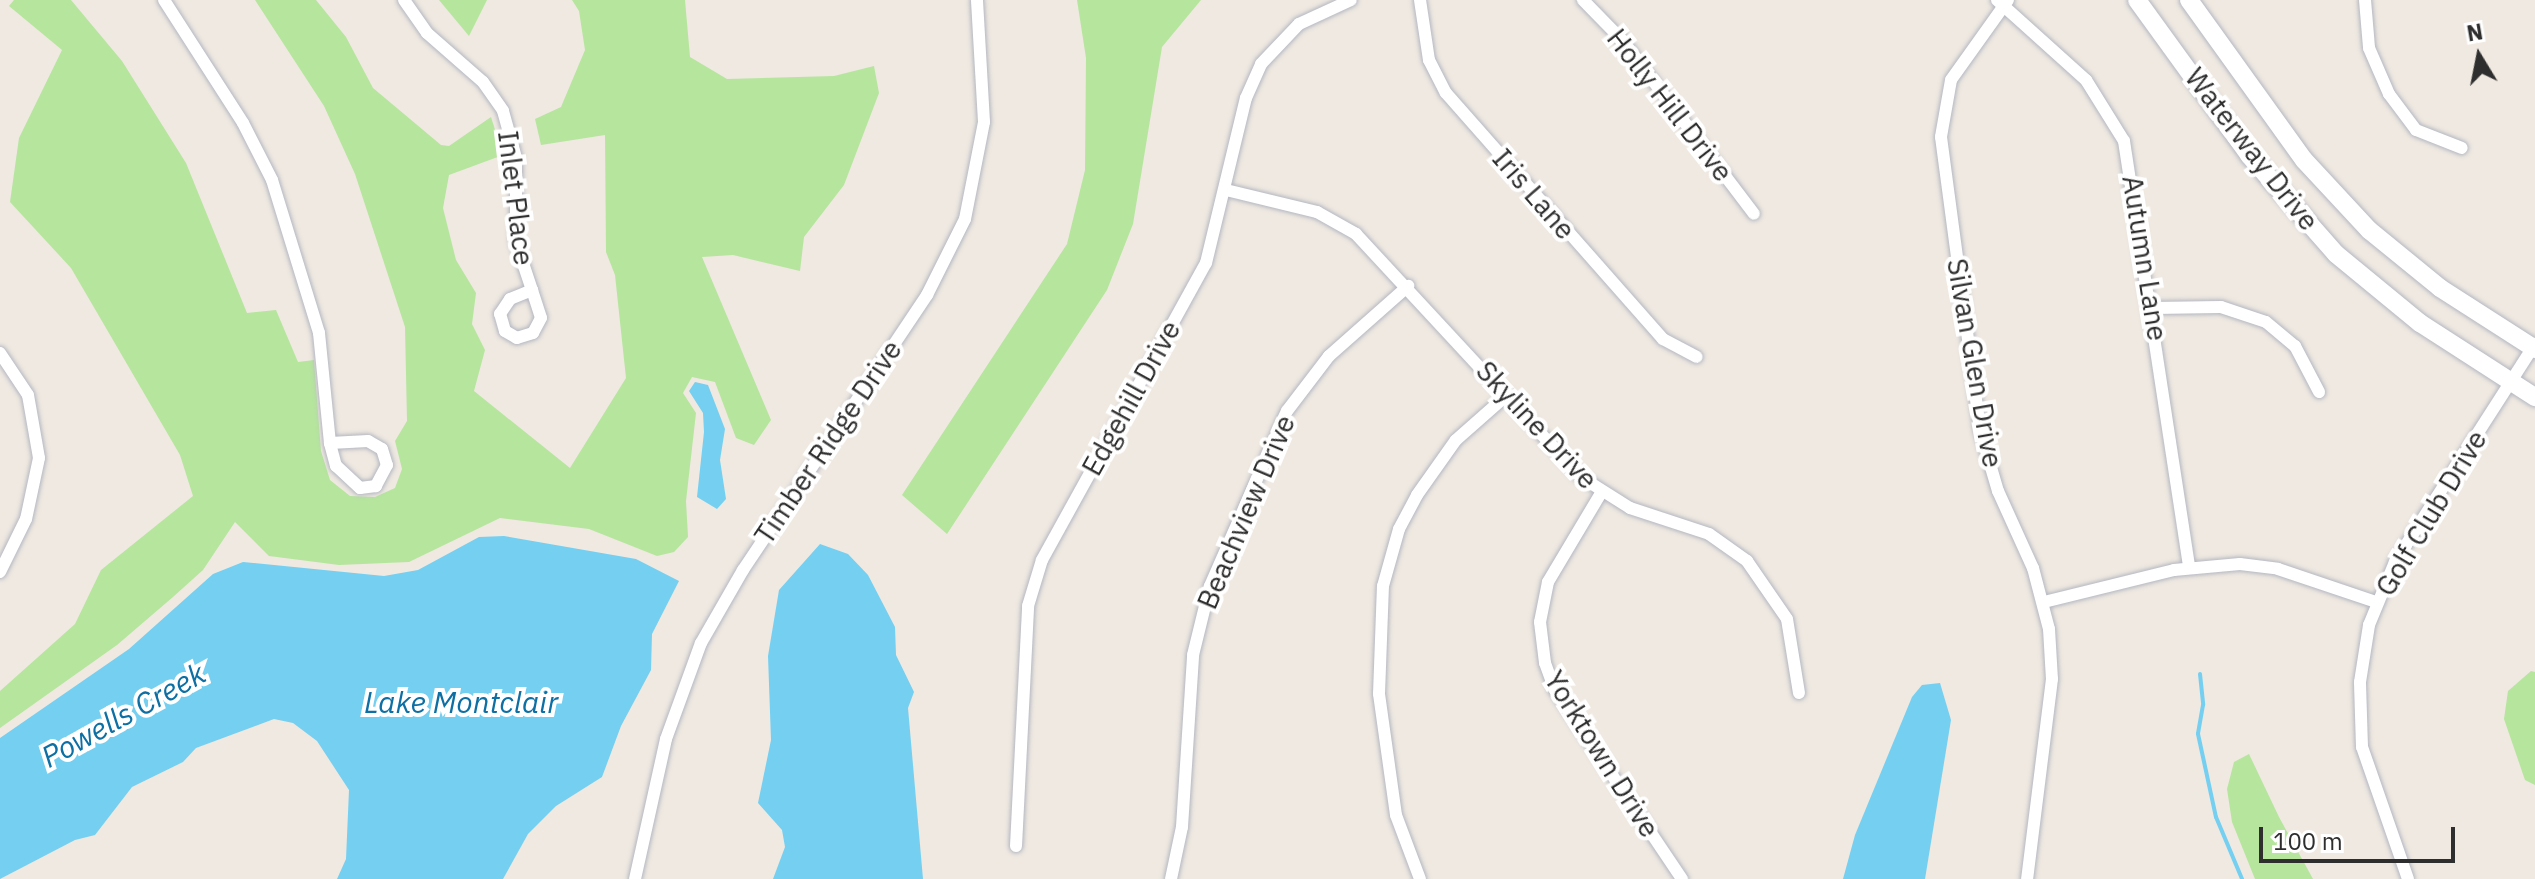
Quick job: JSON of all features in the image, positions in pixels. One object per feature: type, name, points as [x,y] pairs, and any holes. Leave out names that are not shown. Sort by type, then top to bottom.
[{"type":"main road","name":"Waterway Drive","points":[[2137,0],[2257,165],[2336,254],[2420,323],[2535,397]]},
{"type":"main road","name":"Waterway Drive","points":[[2189,0],[2297,150],[2348,209],[2440,288],[2534,347]]},
{"type":"street","points":[[164,0],[243,123],[272,180],[319,333],[330,443],[336,466],[352,485],[368,489],[382,480],[386,457],[376,444],[330,443]]},
{"type":"street","name":"Inlet Place","points":[[404,0],[427,33],[483,82],[503,111],[516,158],[516,242],[532,290]]},
{"type":"street","name":"Timber Ridge Drive","points":[[635,879],[666,739],[701,643],[743,570],[927,295],[965,219],[984,122],[977,0]]},
{"type":"street","name":"Edgehill Drive","points":[[1016,846],[1033,583],[1055,532],[1206,263],[1246,98],[1257,71],[1286,34],[1320,5],[1351,0]]},
{"type":"street","name":"Iris Lane","points":[[1420,0],[1429,60],[1446,93],[1654,330],[1697,357]]},
{"type":"street","name":"Holly Hill Drive","points":[[1583,0],[1622,40],[1754,214]]},
{"type":"street","points":[[2365,0],[2369,48],[2389,94],[2416,130],[2462,148]]},
{"type":"street","name":"Autumn Lane","points":[[2003,2],[2086,80],[2114,119],[2129,154],[2189,567]]},
{"type":"street","name":"Silvan Glen Drive","points":[[2003,2],[1951,80],[1941,137],[1980,430],[1998,491],[2044,602],[2052,679],[2027,879]]},
{"type":"street","name":"Skyline Drive","points":[[1226,190],[1301,206],[1337,221],[1369,245],[1566,463],[1601,493],[1709,534],[1747,561],[1766,581],[1787,619],[1799,693]]},
{"type":"street","name":"Beachview Drive","points":[[1171,879],[1182,827],[1195,644],[1210,586],[1287,411],[1329,356],[1408,286]]},
{"type":"street","points":[[2153,308],[2204,305],[2266,322],[2300,353],[2319,392]]},
{"type":"street","name":"Golf Club Drive","points":[[2408,879],[2362,747],[2362,659],[2376,602],[2395,562],[2534,347]]},
{"type":"street","points":[[0,353],[28,395],[39,458],[26,519],[0,572]]},
{"type":"street","points":[[1420,879],[1396,815],[1379,694],[1383,586],[1399,529],[1417,495],[1456,440],[1507,395]]},
{"type":"street","name":"Yorktown Drive","points":[[1601,493],[1548,582],[1540,622],[1545,663],[1555,690],[1682,879]]},
{"type":"street","points":[[2044,602],[2189,567],[2278,569],[2376,602]]},
{"type":"green space","points":[[14,0],[71,0],[122,61],[186,163],[247,313],[276,310],[298,362],[314,360],[321,451],[330,480],[350,496],[375,497],[395,488],[402,469],[395,441],[407,421],[405,327],[355,174],[324,106],[255,0],[316,0],[346,37],[373,88],[441,145],[449,146],[491,117],[503,155],[449,175],[443,208],[456,260],[476,293],[472,324],[485,350],[474,391],[570,468],[626,378],[615,275],[606,252],[605,135],[541,145],[535,119],[561,107],[585,50],[579,11],[572,0],[685,0],[690,57],[727,79],[834,76],[874,66],[879,93],[844,185],[804,237],[800,271],[733,255],[702,257],[771,420],[754,445],[736,438],[715,382],[692,377],[683,393],[696,413],[686,501],[688,537],[674,552],[657,556],[589,529],[500,518],[409,562],[339,565],[269,556],[235,522],[203,570],[173,597],[117,645],[0,728],[0,691],[75,624],[101,570],[193,496],[180,455],[71,268],[10,202],[19,138],[62,50],[9,6]]},
{"type":"green space","points":[[439,0],[487,0],[469,36]]},
{"type":"green space","points":[[1077,0],[1201,0],[1162,47],[1133,224],[1107,290],[947,534],[902,495],[1067,244],[1085,170],[1086,58]]},
{"type":"green space","points":[[2531,671],[2535,672],[2535,785],[2525,780],[2504,719],[2508,691]]},
{"type":"green space","points":[[2249,754],[2313,879],[2255,879],[2232,822],[2227,789],[2234,762]]},
{"type":"water","points":[[695,382],[708,385],[725,429],[720,460],[726,499],[717,509],[697,497],[704,432],[703,413],[689,391]]},
{"type":"water","name":"Lake Montclair","points":[[504,536],[636,559],[679,581],[652,634],[651,670],[621,726],[602,777],[556,806],[528,834],[503,879],[337,879],[346,859],[349,790],[317,741],[293,723],[274,719],[196,748],[183,762],[132,787],[95,835],[75,840],[0,879],[0,738],[129,649],[213,574],[243,562],[384,576],[418,570],[479,537]]},
{"type":"water","points":[[820,544],[848,554],[868,575],[895,627],[896,655],[914,692],[908,708],[923,879],[773,879],[785,847],[782,830],[758,803],[771,740],[768,656],[779,590]]},
{"type":"water","points":[[1940,683],[1951,720],[1925,879],[1843,879],[1855,835],[1912,697],[1922,685]]},
{"type":"waterway","points":[[2200,674],[2203,705],[2198,734],[2216,817],[2242,879]]},
{"type":"water label","name":"Powells Creek","points":[[123,715]]}]
